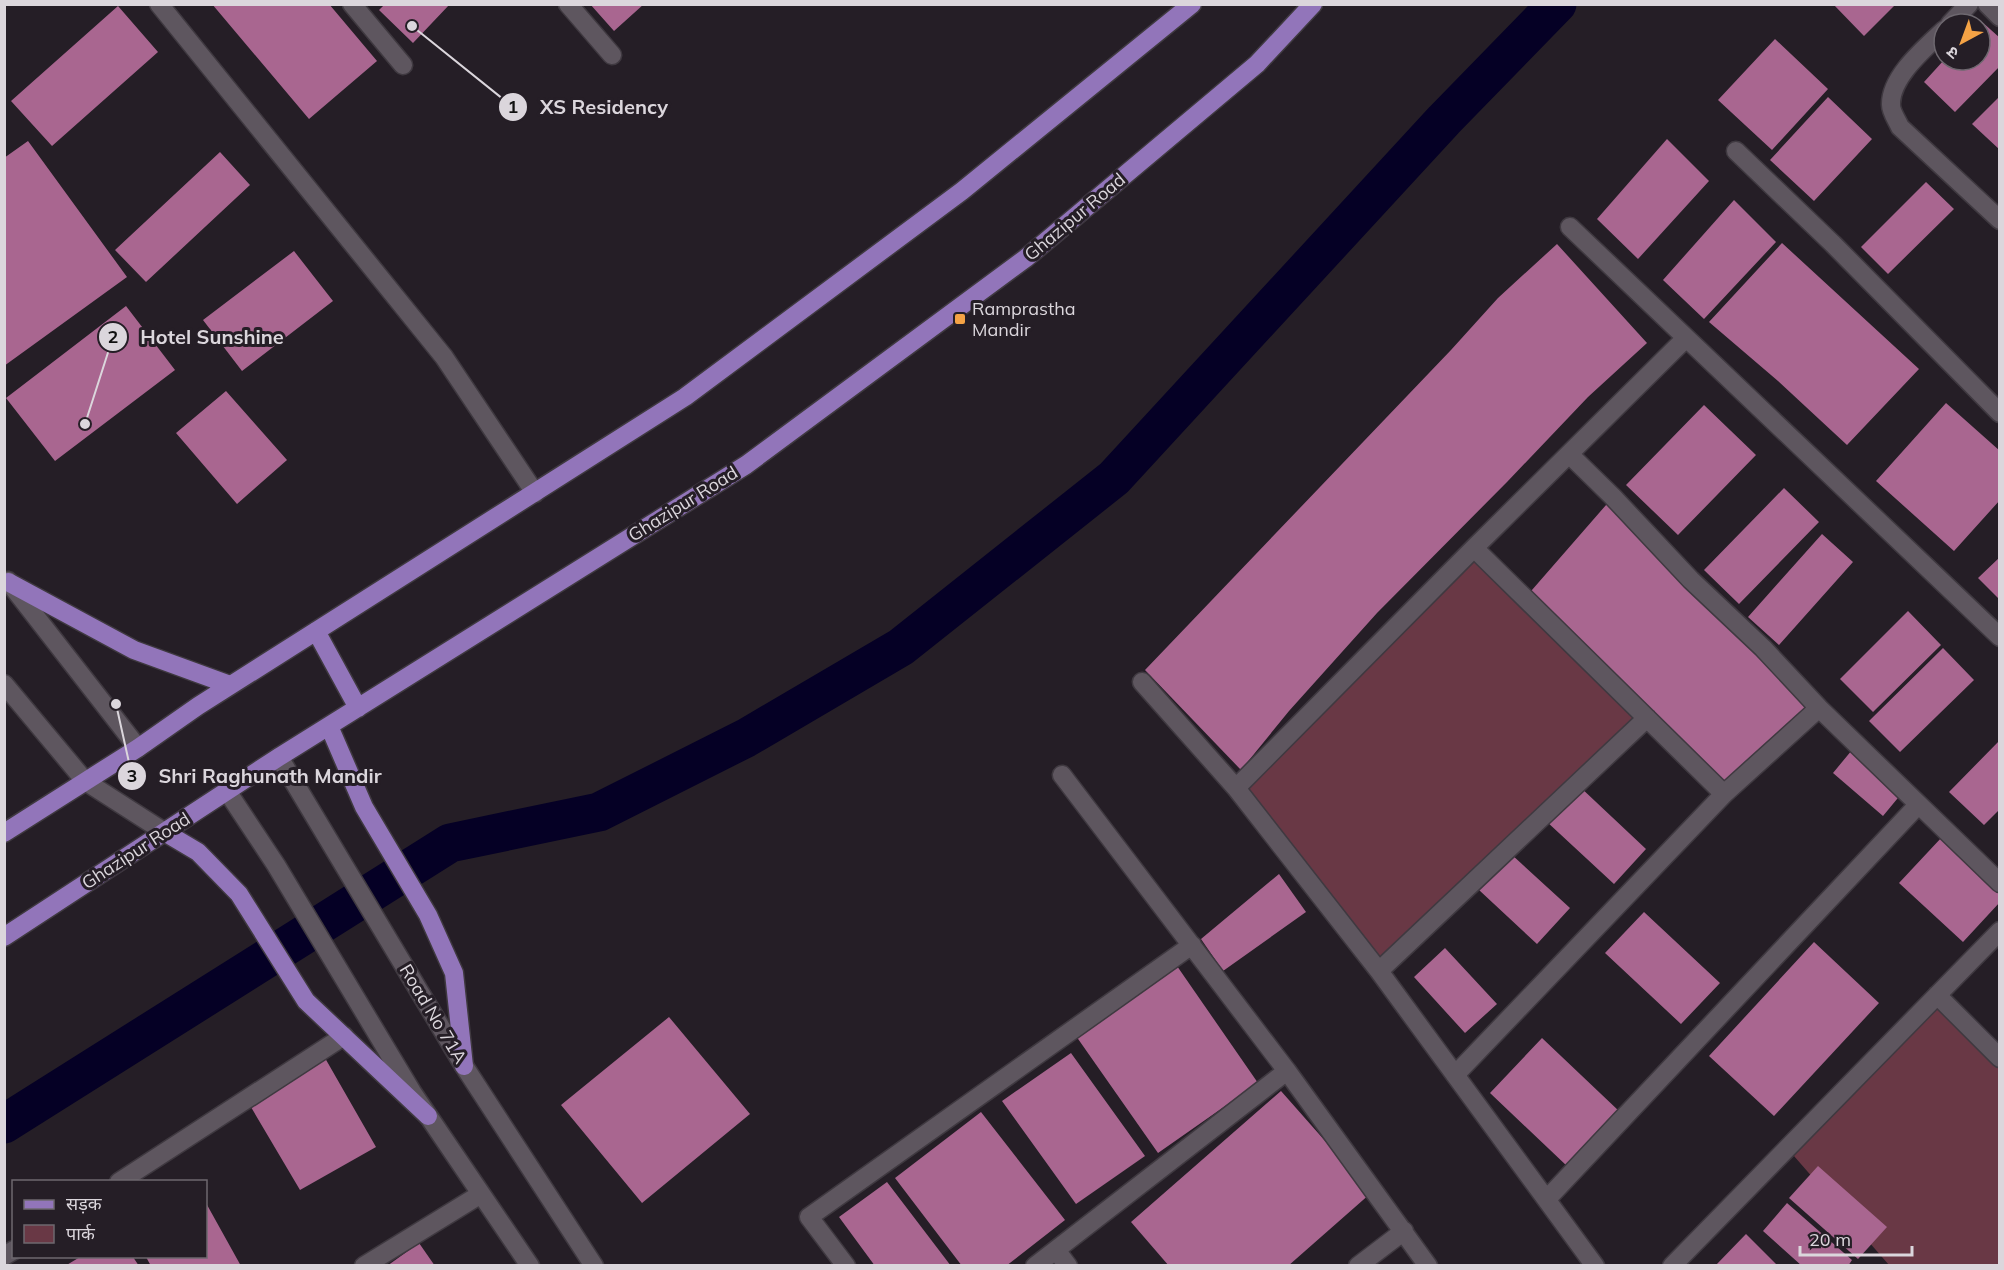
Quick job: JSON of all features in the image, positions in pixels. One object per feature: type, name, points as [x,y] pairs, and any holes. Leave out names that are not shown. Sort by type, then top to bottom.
[{"type":"main road","points":[[4,833],[138,748],[230,685],[685,397],[962,191],[1192,4]]},
{"type":"main road","name":"Ghazipur Road","points":[[4,937],[279,757],[746,465],[1026,258],[1257,64],[1313,4]]},
{"type":"main road","points":[[6,580],[134,650],[230,685]]},
{"type":"main road","points":[[316,631],[358,708]]},
{"type":"main road","points":[[329,726],[364,807],[428,915],[454,973],[464,1066]]},
{"type":"main road","points":[[166,832],[198,852],[239,894],[306,1001],[428,1116]]},
{"type":"street","points":[[159,4],[444,357],[535,493]]},
{"type":"street","points":[[352,4],[403,64]]},
{"type":"street","points":[[568,4],[612,55]]},
{"type":"street","points":[[1987,4],[2000,17]]},
{"type":"street","points":[[1932,42],[1894,85],[1891,106],[1900,127],[2000,220]]},
{"type":"street","points":[[1736,151],[1833,244],[2000,413]]},
{"type":"street","points":[[1570,227],[2000,638]]},
{"type":"street","points":[[1236,788],[1686,338]]},
{"type":"street","points":[[1569,454],[1691,580],[1763,648],[1819,708],[2000,883]]},
{"type":"street","points":[[1474,548],[1724,794]]},
{"type":"street","points":[[6,580],[138,748]]},
{"type":"street","points":[[1142,682],[1236,788],[1379,971],[1595,1266]]},
{"type":"street","points":[[4,684],[85,781],[166,832]]},
{"type":"street","points":[[1455,1075],[1724,794],[1819,708]]},
{"type":"street","points":[[1379,971],[1647,718]]},
{"type":"street","name":"Road No 71A","points":[[279,757],[464,1066],[594,1266]]},
{"type":"street","points":[[1062,774],[1287,1071],[1428,1266]]},
{"type":"street","points":[[227,791],[276,865],[428,1116],[530,1266]]},
{"type":"street","points":[[1547,1199],[1918,805]]},
{"type":"street","points":[[1672,1266],[2000,932]]},
{"type":"street","points":[[846,1266],[809,1217],[1192,945]]},
{"type":"street","points":[[1937,995],[2000,1058]]},
{"type":"street","points":[[122,1180],[344,1036]]},
{"type":"street","points":[[1035,1266],[1287,1071]]},
{"type":"street","points":[[364,1266],[482,1194]]},
{"type":"street","points":[[1358,1266],[1404,1231]]},
{"type":"street","points":[[1056,1250],[1068,1266]]},
{"type":"green space","points":[[1474,548],[1647,718],[1379,971],[1236,788]]},
{"type":"green space","points":[[1937,995],[1999,1058],[1999,1265],[1889,1265],[1787,1148]]},
{"type":"building","points":[[212,4],[329,4],[377,61],[309,119]]},
{"type":"building","points":[[385,4],[450,4],[413,43],[379,10]]},
{"type":"building","points":[[590,4],[644,4],[614,31]]},
{"type":"building","points":[[1833,4],[1892,4],[1894,6],[1864,36]]},
{"type":"building","points":[[118,6],[158,52],[52,146],[11,101]]},
{"type":"building","points":[[1992,31],[2000,38],[2000,66],[1955,112],[1924,82],[1933,72],[1992,72]]},
{"type":"building","points":[[1775,39],[1828,89],[1772,150],[1718,100]]},
{"type":"building","points":[[2000,96],[2000,150],[1972,124]]},
{"type":"building","points":[[1828,97],[1872,139],[1814,201],[1770,160]]},
{"type":"building","points":[[1667,139],[1709,181],[1638,259],[1597,219]]},
{"type":"building","points":[[28,141],[127,277],[4,366],[4,158]]},
{"type":"building","points":[[220,152],[250,185],[146,282],[115,250]]},
{"type":"building","points":[[1926,182],[1954,209],[1888,274],[1861,247]]},
{"type":"building","points":[[1734,200],[1776,242],[1704,319],[1663,280]]},
{"type":"building","points":[[1782,243],[1919,369],[1847,445],[1778,381],[1709,322]]},
{"type":"building","points":[[1557,244],[1647,343],[1588,397],[1377,613],[1289,711],[1241,770],[1145,670],[1498,298]]},
{"type":"building","points":[[294,251],[333,301],[242,371],[203,320]]},
{"type":"building","points":[[126,306],[175,370],[55,461],[6,398]]},
{"type":"building","points":[[226,391],[287,460],[237,504],[176,433]]},
{"type":"building","points":[[1946,403],[2000,451],[2000,500],[1954,551],[1876,481]]},
{"type":"building","points":[[1704,405],[1756,455],[1678,535],[1626,485]]},
{"type":"building","points":[[1784,488],[1819,522],[1739,604],[1704,570]]},
{"type":"building","points":[[1613,497],[1819,708],[1724,794],[1525,598]]},
{"type":"building","points":[[1822,534],[1853,562],[1779,645],[1748,617]]},
{"type":"building","points":[[2000,557],[2000,600],[1978,578]]},
{"type":"building","points":[[1908,611],[1941,645],[1873,712],[1840,679]]},
{"type":"building","points":[[1943,648],[1974,680],[1900,752],[1869,721]]},
{"type":"building","points":[[2000,740],[2000,809],[1984,825],[1949,792]]},
{"type":"building","points":[[1852,750],[1902,793],[1883,816],[1833,773]]},
{"type":"building","points":[[1579,786],[1646,849],[1614,884],[1546,821]]},
{"type":"building","points":[[1942,837],[2000,890],[2000,902],[1963,942],[1899,883]]},
{"type":"building","points":[[1511,854],[1570,908],[1537,944],[1479,890]]},
{"type":"building","points":[[1279,874],[1306,912],[1223,971],[1201,939]]},
{"type":"building","points":[[1644,912],[1720,983],[1681,1024],[1605,953]]},
{"type":"building","points":[[1814,942],[1879,1003],[1774,1116],[1709,1056]]},
{"type":"building","points":[[1445,948],[1497,1004],[1465,1033],[1414,977]]},
{"type":"building","points":[[1177,966],[1258,1083],[1158,1153],[1076,1036]]},
{"type":"building","points":[[669,1017],[750,1114],[642,1203],[561,1105]]},
{"type":"building","points":[[1542,1038],[1620,1112],[1568,1167],[1490,1093]]},
{"type":"building","points":[[1071,1053],[1145,1156],[1076,1204],[1002,1101]]},
{"type":"building","points":[[325,1058],[376,1147],[300,1190],[248,1102]]},
{"type":"building","points":[[1281,1091],[1371,1193],[1288,1266],[1169,1266],[1131,1222]]},
{"type":"building","points":[[981,1112],[1065,1220],[1006,1266],[962,1266],[895,1178]]},
{"type":"building","points":[[1818,1166],[1887,1227],[1858,1259],[1789,1198]]},
{"type":"building","points":[[887,1182],[951,1266],[875,1266],[839,1217]]},
{"type":"building","points":[[1787,1203],[1852,1260],[1848,1266],[1802,1266],[1763,1231]]},
{"type":"building","points":[[207,1205],[241,1266],[151,1266],[147,1258],[207,1258]]},
{"type":"building","points":[[1746,1234],[1778,1266],[1715,1266]]},
{"type":"building","points":[[419,1243],[435,1266],[387,1266]]},
{"type":"building","points":[[78,1258],[134,1258],[139,1266],[65,1266]]},
{"type":"waterway","points":[[4,1124],[450,843],[599,812],[746,738],[901,647],[1114,478],[1444,120],[1557,4]]},
{"type":"place","name":"XS Residency","points":[[412,26]]},
{"type":"place","name":"Ramprastha Mandir","points":[[960,319]]},
{"type":"place","name":"Hotel Sunshine","points":[[85,424]]},
{"type":"place","name":"Shri Raghunath Mandir","points":[[116,704]]}]
